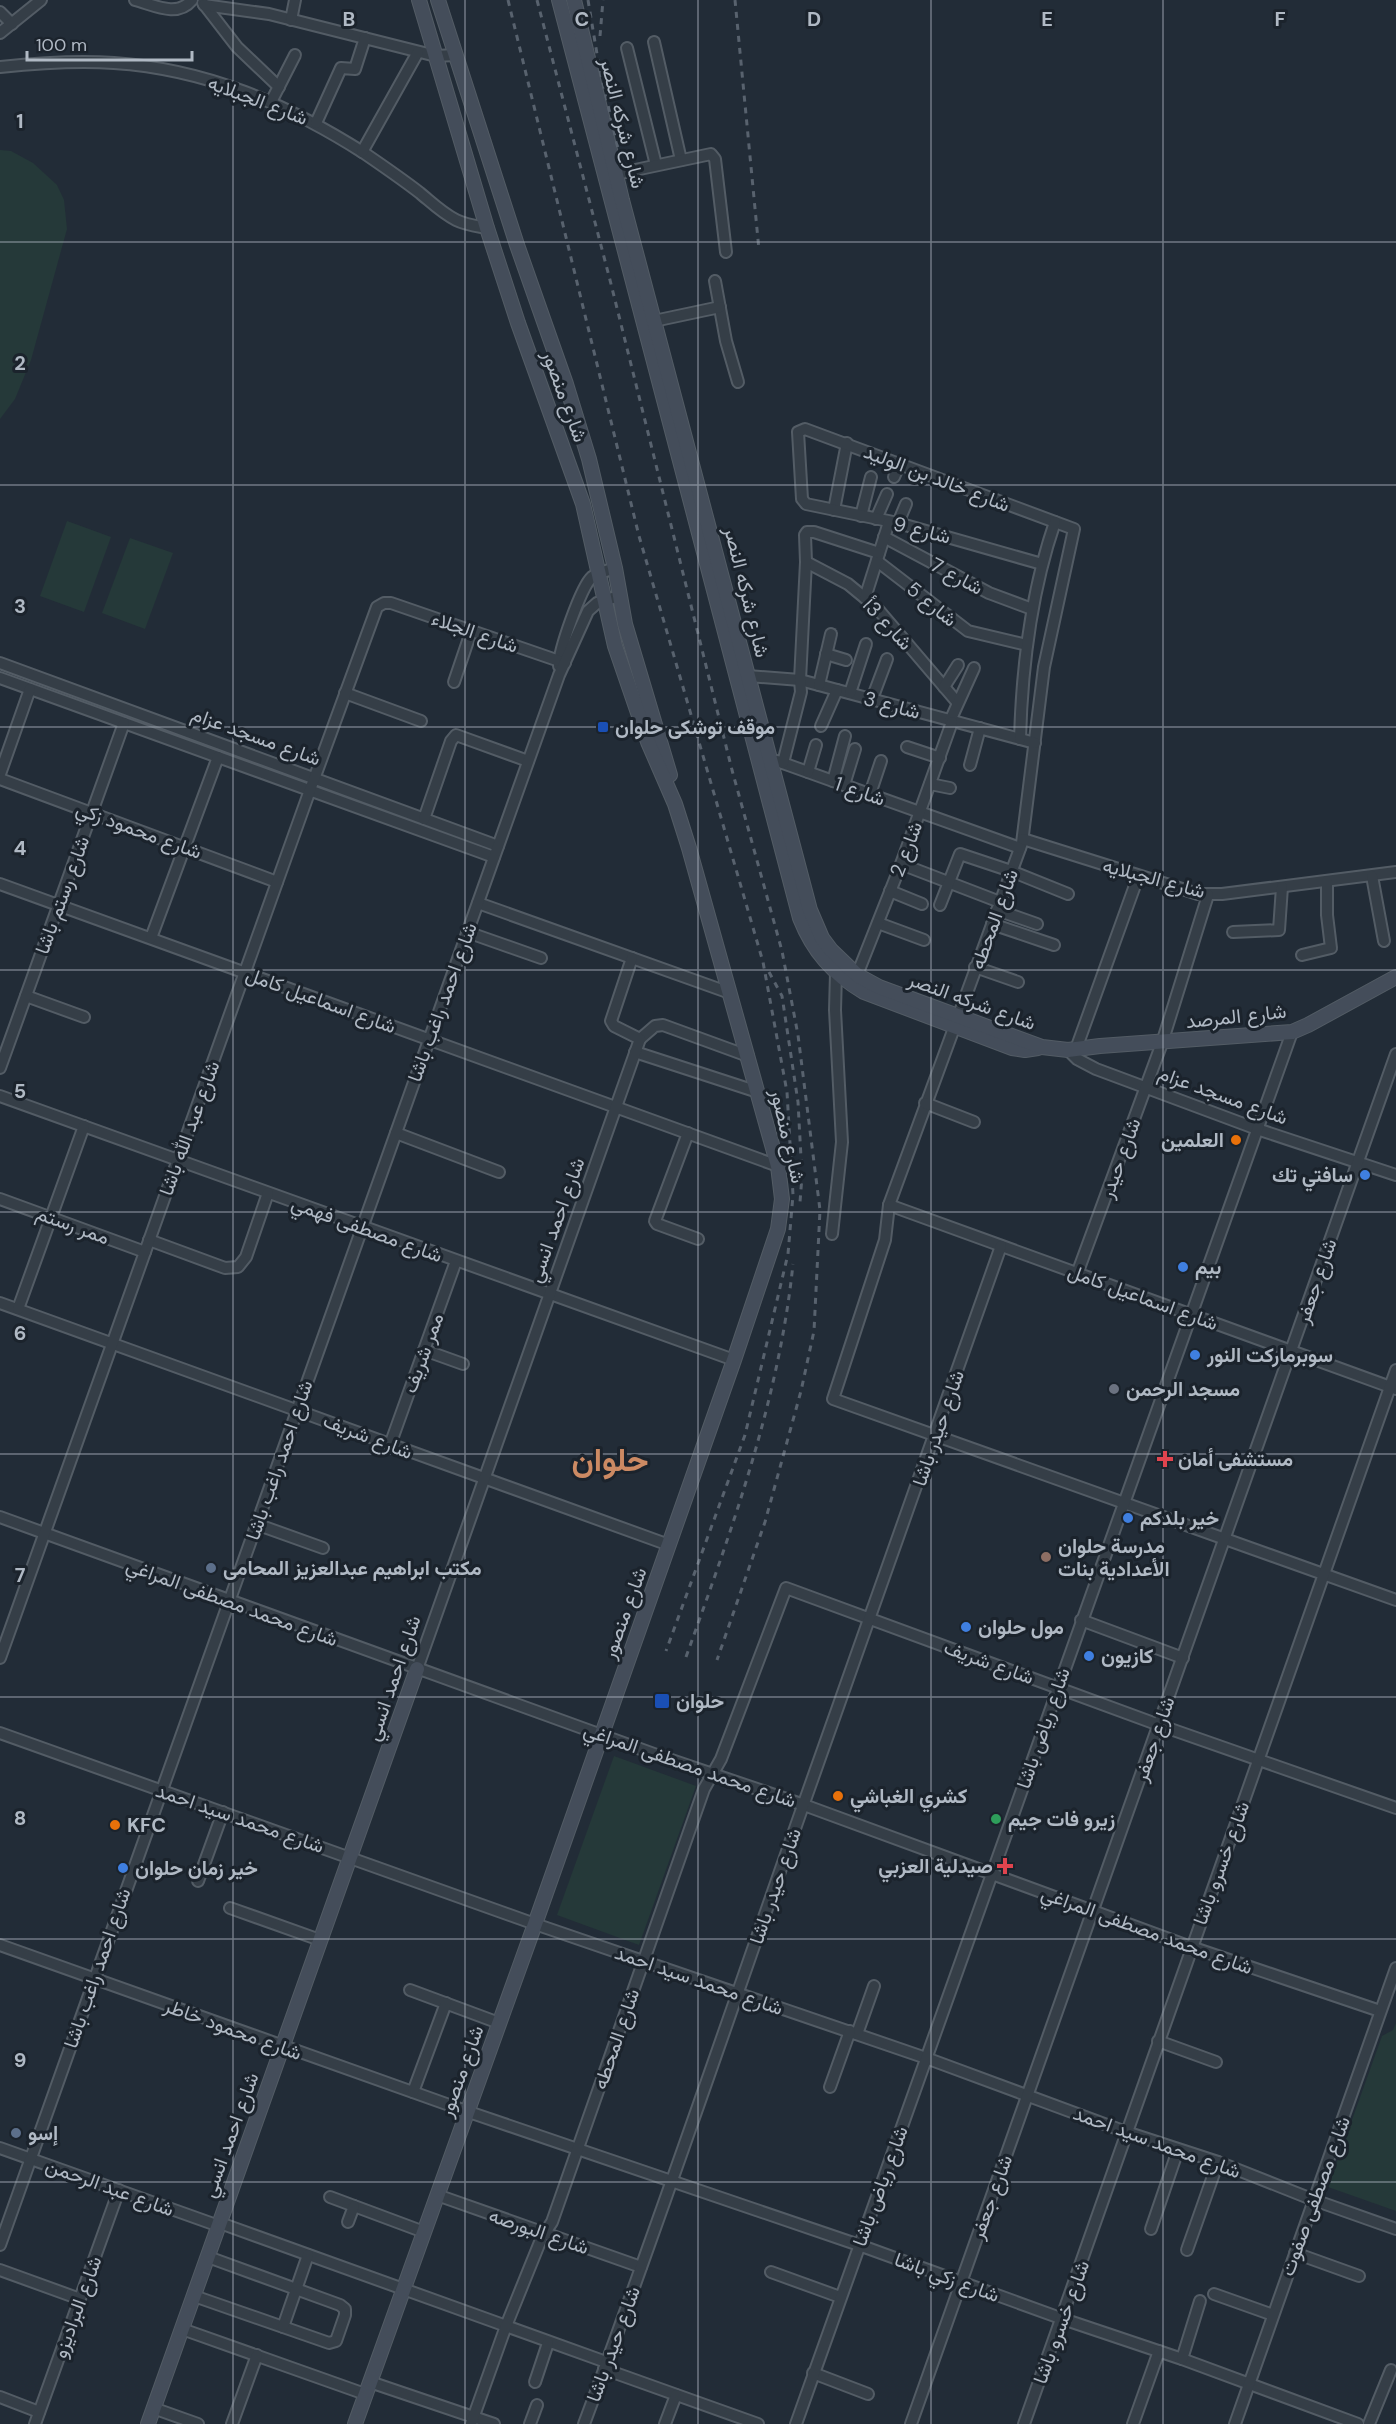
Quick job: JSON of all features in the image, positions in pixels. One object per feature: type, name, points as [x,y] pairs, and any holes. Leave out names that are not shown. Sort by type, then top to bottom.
[{"type":"street","points":[[0,33],[40,0]]},
{"type":"street","points":[[135,0],[173,10],[183,8],[192,0]]},
{"type":"street","points":[[291,20],[295,0]]},
{"type":"street","name":"شارع منصور","points":[[419,0],[487,228],[518,323],[583,504],[615,646],[648,742],[675,804]]},
{"type":"street","name":"شارع منصور","points":[[355,2424],[602,1736],[734,1360],[777,1229],[782,1198],[778,1166],[758,1092],[675,804],[663,747],[625,624],[615,568],[589,459],[438,0]]},
{"type":"street","name":"شارع شركه النصر","points":[[560,0],[800,918],[814,948],[836,973],[864,992],[957,1022]]},
{"type":"street","name":"شارع شركه النصر","points":[[574,0],[654,321],[768,758],[815,924],[831,950],[857,975],[879,987],[1018,1050],[1041,1047]]},
{"type":"street","points":[[203,2],[291,20],[436,56],[455,55]]},
{"type":"street","points":[[203,2],[241,52],[279,87]]},
{"type":"street","points":[[0,12],[12,24]]},
{"type":"street","points":[[316,123],[341,68],[355,69],[365,38]]},
{"type":"street","points":[[654,42],[681,160]]},
{"type":"street","points":[[627,48],[656,165]]},
{"type":"street","points":[[362,152],[418,52]]},
{"type":"street","points":[[271,102],[295,56]]},
{"type":"street","name":"شارع الجبلايه","points":[[0,66],[80,62],[148,66],[201,78],[271,102],[316,123],[400,178],[448,215],[466,225],[487,228]]},
{"type":"street","points":[[616,174],[709,154],[714,157],[726,252]]},
{"type":"street","points":[[715,281],[738,382]]},
{"type":"street","points":[[654,321],[720,307]]},
{"type":"street","points":[[518,323],[541,315]]},
{"type":"street","name":"شارع خالد بن الوليد","points":[[802,499],[797,435],[799,430],[805,429],[1074,529]]},
{"type":"street","points":[[834,510],[847,444]]},
{"type":"street","points":[[894,477],[900,463]]},
{"type":"street","points":[[861,516],[871,477]]},
{"type":"street","points":[[876,519],[887,494]]},
{"type":"street","name":"شارع 9","points":[[802,499],[809,505],[894,522],[1042,564]]},
{"type":"street","points":[[865,598],[884,537],[906,504]]},
{"type":"street","points":[[1020,739],[1032,609],[1042,564],[1055,522]]},
{"type":"street","name":"شارع المحطه","points":[[936,1436],[833,1399],[885,1240],[889,1205],[1021,843],[1044,667],[1074,529]]},
{"type":"street","name":"شارع 5","points":[[806,562],[804,539],[807,532],[814,532],[878,557],[968,632],[1027,645]]},
{"type":"street","name":"شارع 7","points":[[884,537],[989,592],[1032,609]]},
{"type":"street","points":[[783,763],[801,692],[806,562]]},
{"type":"street","name":"شارع 3أ","points":[[806,562],[837,577],[865,598],[957,702]]},
{"type":"street","points":[[598,573],[615,568]]},
{"type":"street","name":"شارع احمد راغب باشا","points":[[0,2245],[4,2218],[31,2158],[160,1790],[559,675],[564,640],[584,589],[591,578],[598,573]]},
{"type":"street","name":"شارع احمد راغب باشا","points":[[562,662],[588,611],[604,601],[619,596]]},
{"type":"street","name":"شارع الجلاء","points":[[384,603],[391,603],[562,662]]},
{"type":"street","name":"شارع عبد الله باشا","points":[[0,1658],[373,614],[377,607],[384,603]]},
{"type":"street","points":[[454,682],[471,632]]},
{"type":"street","points":[[819,685],[831,634]]},
{"type":"street","points":[[850,693],[866,644]]},
{"type":"street","points":[[826,654],[846,660]]},
{"type":"street","points":[[872,699],[887,659]]},
{"type":"street","name":"شارع مسجد عزام","points":[[0,663],[498,846]]},
{"type":"street","points":[[944,687],[958,664]]},
{"type":"street","name":"شارع 2","points":[[857,975],[940,758],[957,702],[974,668]]},
{"type":"street","name":"شارع 3","points":[[748,676],[800,680],[1035,743]]},
{"type":"street","name":"شارع مسجد عزام","points":[[0,678],[494,857]]},
{"type":"street","points":[[0,774],[30,689]]},
{"type":"street","points":[[821,726],[837,690]]},
{"type":"street","points":[[345,693],[421,721]]},
{"type":"street","name":"شارع رستم باشا","points":[[0,1068],[124,723]]},
{"type":"street","points":[[970,765],[980,728]]},
{"type":"street","points":[[424,819],[451,741],[456,735],[528,761]]},
{"type":"street","points":[[832,781],[845,736]]},
{"type":"street","points":[[808,772],[816,745]]},
{"type":"street","points":[[907,747],[940,758]]},
{"type":"street","points":[[844,785],[855,749]]},
{"type":"street","points":[[151,938],[218,757]]},
{"type":"street","name":"شارع 1","points":[[768,758],[920,812],[1021,843]]},
{"type":"street","points":[[870,794],[881,761]]},
{"type":"street","name":"شارع محمود زكي","points":[[0,779],[277,882]]},
{"type":"street","points":[[930,784],[950,788]]},
{"type":"street","name":"شارع الجبلايه","points":[[1021,843],[1185,891],[1208,895],[1396,872]]},
{"type":"street","points":[[940,905],[960,854],[1068,894]]},
{"type":"street","points":[[901,864],[948,882],[1037,924]]},
{"type":"street","points":[[1372,876],[1384,941]]},
{"type":"street","points":[[1072,1050],[1138,877]]},
{"type":"street","points":[[1302,955],[1331,948],[1327,915],[1327,881]]},
{"type":"street","name":"شارع اسماعيل كامل","points":[[0,884],[778,1166]]},
{"type":"street","points":[[1233,932],[1279,930],[1282,887]]},
{"type":"street","points":[[890,891],[922,904]]},
{"type":"street","name":"شارع حيدر","points":[[1077,1274],[1162,1042],[1208,895]]},
{"type":"street","points":[[478,903],[730,993]]},
{"type":"street","points":[[878,923],[924,940]]},
{"type":"street","points":[[992,924],[1054,945]]},
{"type":"street","points":[[467,932],[541,958]]},
{"type":"street","points":[[632,958],[611,1021],[614,1026],[640,1039],[655,1026],[663,1025],[748,1056]]},
{"type":"street","points":[[975,967],[1018,982]]},
{"type":"street","points":[[832,1234],[842,1142],[836,1047],[836,973]]},
{"type":"street","name":"شارع المرصد","points":[[1072,1050],[1292,1032],[1396,977]]},
{"type":"street","points":[[26,996],[84,1017]]},
{"type":"street","name":"شارع رياض باشا","points":[[796,2424],[1292,1032]]},
{"type":"street","name":"شارع احمد انسي","points":[[148,2424],[640,1039]]},
{"type":"street","name":"شارع مسجد عزام","points":[[1041,1047],[1072,1050],[1086,1065],[1145,1088],[1257,1129],[1396,1175]]},
{"type":"street","points":[[635,1052],[758,1092]]},
{"type":"street","name":"شارع جعفر","points":[[911,2424],[1396,1053]]},
{"type":"street","name":"شارع مصطفى فهمي","points":[[0,1096],[734,1360]]},
{"type":"street","points":[[925,1103],[974,1122]]},
{"type":"street","points":[[18,1310],[84,1126]]},
{"type":"street","points":[[688,1132],[655,1221],[657,1224],[698,1239]]},
{"type":"street","points":[[396,1133],[499,1172]]},
{"type":"street","points":[[149,1240],[225,1268],[238,1267],[246,1257],[268,1193]]},
{"type":"street","name":"ممر رستم","points":[[0,1199],[145,1252]]},
{"type":"street","name":"شارع اسماعيل كامل","points":[[889,1205],[1393,1388]]},
{"type":"street","name":"شارع حيدر باشا","points":[[584,2424],[672,2182],[1001,1246]]},
{"type":"street","name":"ممر شريف","points":[[390,1445],[456,1261]]},
{"type":"street","name":"شارع شريف","points":[[0,1303],[669,1545]]},
{"type":"street","points":[[424,1350],[463,1364]]},
{"type":"street","name":"شارع خسرو باشا","points":[[1024,2424],[1191,1947],[1393,1388],[1396,1370]]},
{"type":"street","points":[[936,1436],[1396,1600]]},
{"type":"street","name":"شارع محمد مصطفى المراغي","points":[[0,1517],[602,1736],[804,1804],[1191,1947],[1380,2011]]},
{"type":"street","points":[[256,1524],[323,1548]]},
{"type":"street","name":"شارع المحطه","points":[[473,2420],[506,2326],[544,2233],[552,2222],[704,1789],[722,1759],[786,1588]]},
{"type":"street","name":"شارع شريف","points":[[786,1588],[1396,1809]]},
{"type":"street","points":[[1081,1620],[1183,1658]]},
{"type":"street","name":"شارع محمد سيد احمد","points":[[0,1733],[535,1924],[926,2058],[1126,2132],[1218,2162],[1396,2229]]},
{"type":"street","points":[[198,1881],[223,1812]]},
{"type":"street","points":[[230,1908],[320,1940]]},
{"type":"street","name":"شارع محمود خاطر","points":[[0,1945],[466,2111]]},
{"type":"street","name":"شارع مصطفى صفوت","points":[[1234,2424],[1396,1968]]},
{"type":"street","points":[[830,2087],[874,1986]]},
{"type":"street","points":[[410,1990],[499,2023]]},
{"type":"street","points":[[413,2092],[446,2003]]},
{"type":"street","points":[[1158,2041],[1216,2062]]},
{"type":"street","name":"شارع زكي باشا","points":[[466,2111],[859,2245],[1358,2424]]},
{"type":"street","name":"شارع عبد الرحمن","points":[[0,2148],[506,2326],[676,2395],[758,2424]]},
{"type":"street","points":[[1151,2229],[1178,2150]]},
{"type":"street","points":[[1187,2250],[1218,2162]]},
{"type":"street","name":"شارع البراديزو","points":[[35,2424],[119,2190]]},
{"type":"street","name":"شارع البورصه","points":[[437,2195],[641,2267]]},
{"type":"street","points":[[330,2197],[424,2232]]},
{"type":"street","points":[[348,2222],[354,2206]]},
{"type":"street","points":[[1294,2253],[1359,2276]]},
{"type":"street","points":[[283,2327],[308,2255]]},
{"type":"street","points":[[194,2296],[332,2343],[336,2341],[345,2315],[343,2306],[208,2257]]},
{"type":"street","points":[[0,2270],[80,2299]]},
{"type":"street","points":[[771,2272],[840,2297]]},
{"type":"street","points":[[1214,2294],[1273,2315]]},
{"type":"street","points":[[1182,2359],[1200,2301]]},
{"type":"street","points":[[182,2329],[257,2355],[473,2420],[494,2424]]},
{"type":"street","points":[[535,2382],[548,2343]]},
{"type":"street","points":[[1132,2424],[1159,2351]]},
{"type":"street","points":[[232,2424],[257,2355]]},
{"type":"street","points":[[1369,2424],[1391,2370]]},
{"type":"street","points":[[813,2373],[868,2394]]},
{"type":"street","points":[[665,2424],[676,2395]]},
{"type":"street","points":[[0,2397],[39,2412]]},
{"type":"street","points":[[530,2424],[537,2405]]},
{"type":"street","points":[[153,2408],[198,2424]]},
{"type":"green space","points":[[0,150],[11,151],[33,163],[57,185],[64,200],[67,229],[31,360],[15,399],[0,419]]},
{"type":"green space","points":[[67,521],[111,537],[84,612],[40,596]]},
{"type":"green space","points":[[130,538],[173,553],[145,629],[102,613]]},
{"type":"green space","points":[[614,1756],[696,1786],[639,1945],[557,1915]]},
{"type":"green space","points":[[1396,2023],[1396,2211],[1328,2187],[1382,2036],[1393,2030]]},
{"type":"railway","points":[[508,0],[639,536],[763,962],[787,1092],[793,1195],[788,1254],[745,1435],[666,1651]]},
{"type":"railway","points":[[537,0],[610,280],[732,770],[782,951],[798,1035],[820,1210],[814,1331],[801,1391],[765,1522],[717,1660]]},
{"type":"railway","points":[[588,0],[599,66],[622,166]]},
{"type":"railway","points":[[600,36],[603,0]]},
{"type":"railway","points":[[735,0],[759,250]]},
{"type":"railway","points":[[769,972],[782,996],[798,1102],[802,1176],[800,1202]]},
{"type":"railway","points":[[686,1657],[736,1512],[765,1414],[777,1365],[793,1264]]},
{"type":"place","name":"موقف توشكى حلوان","points":[[603,727]]},
{"type":"place","name":"العلمين","points":[[1236,1140]]},
{"type":"place","name":"سافتي تك","points":[[1365,1175]]},
{"type":"place","name":"بيم","points":[[1183,1267]]},
{"type":"place","name":"سوبرماركت النور","points":[[1195,1355]]},
{"type":"place","name":"مسجد الرحمن","points":[[1114,1389]]},
{"type":"place","name":"مستشفى أمان","points":[[1165,1459]]},
{"type":"place","name":"خير بلدكم","points":[[1128,1518]]},
{"type":"place","name":"مدرسة حلوان الأعدادية بنات","points":[[1046,1557]]},
{"type":"place","name":"مكتب ابراهيم عبدالعزيز المحامى","points":[[211,1568]]},
{"type":"place","name":"مول حلوان","points":[[966,1627]]},
{"type":"place","name":"كازيون","points":[[1089,1656]]},
{"type":"place","name":"حلوان","points":[[662,1701]]},
{"type":"place","name":"كشري الغباشي","points":[[838,1796]]},
{"type":"place","name":"زيرو فات جيم","points":[[996,1819]]},
{"type":"place","name":"KFC","points":[[115,1825]]},
{"type":"place","name":"صيدلية العزبي","points":[[1005,1866]]},
{"type":"place","name":"خير زمان حلوان","points":[[123,1868]]},
{"type":"place","name":"إسو","points":[[16,2133]]},
{"type":"district","name":"حلوان","points":[[610,1460]]}]
